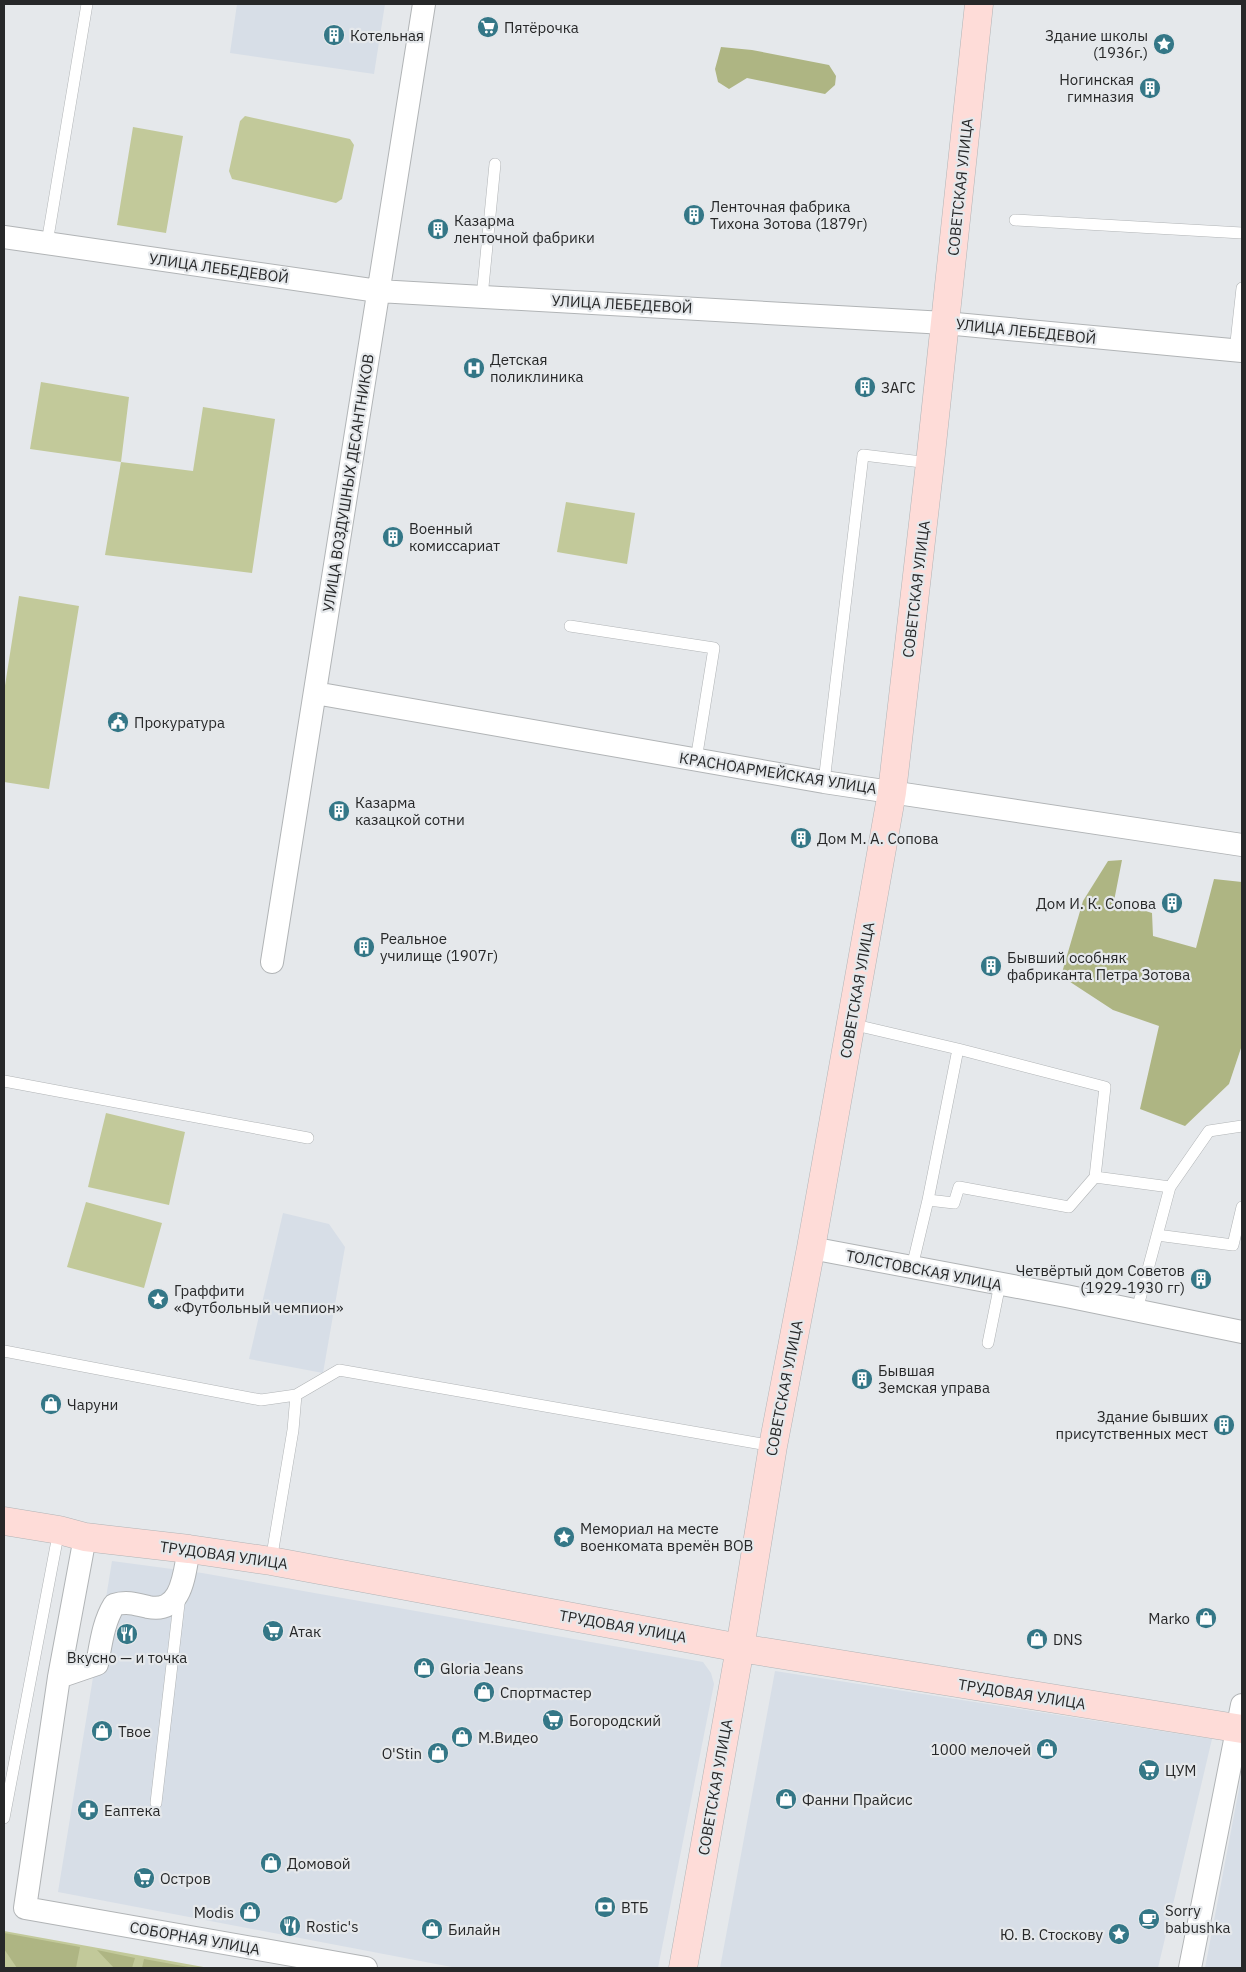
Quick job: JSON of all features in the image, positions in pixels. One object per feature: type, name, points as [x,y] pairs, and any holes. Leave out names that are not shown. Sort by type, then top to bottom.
[{"type":"street","name":"УЛИЦА ВОЗДУШНЫХ ДЕСАНТНИКОВ","points":[[272,962],[424,4]]},
{"type":"street","name":"СОВЕТСКАЯ УЛИЦА","points":[[683,1968],[740,1648],[773,1446],[811,1248],[892,792],[930,463],[979,4]]},
{"type":"street","name":"УЛИЦА ЛЕБЕДЕВОЙ","points":[[4,237],[378,291],[945,322],[1239,351]]},
{"type":"street","name":"КРАСНОАРМЕЙСКАЯ УЛИЦА","points":[[315,693],[824,782],[1242,845]]},
{"type":"street","name":"ТОЛСТОВСКАЯ УЛИЦА","points":[[811,1248],[1137,1310],[1242,1332]]},
{"type":"street","name":"ТРУДОВАЯ УЛИЦА","points":[[4,1521],[58,1530],[85,1537],[271,1561],[740,1648],[1240,1721]]},
{"type":"street","points":[[59,1678],[85,1537]]},
{"type":"street","points":[[59,1678],[97,1664],[104,1626],[108,1614],[114,1605],[123,1602],[152,1608],[163,1607],[172,1603],[181,1588],[189,1549]]},
{"type":"street","name":"СОБОРНАЯ УЛИЦА","points":[[59,1678],[25,1908],[366,1968]]},
{"type":"street","points":[[1190,1968],[1240,1721]]},
{"type":"lane","points":[[47,243],[86,4]]},
{"type":"lane","points":[[482,296],[495,164]]},
{"type":"lane","points":[[1014,220],[1242,233]]},
{"type":"lane","points":[[1239,351],[1242,288]]},
{"type":"lane","points":[[824,782],[863,455],[930,463]]},
{"type":"lane","points":[[570,626],[714,648],[696,760]]},
{"type":"lane","points":[[851,1024],[1105,1087],[1095,1177],[1069,1207],[959,1187],[954,1203],[928,1200]]},
{"type":"lane","points":[[912,1267],[928,1200],[958,1049]]},
{"type":"lane","points":[[4,1081],[308,1138]]},
{"type":"lane","points":[[1137,1310],[1170,1187],[1209,1131],[1242,1126]]},
{"type":"lane","points":[[1095,1177],[1170,1187]]},
{"type":"lane","points":[[1157,1235],[1233,1245],[1242,1207]]},
{"type":"lane","points":[[988,1343],[1000,1284]]},
{"type":"lane","points":[[4,1351],[261,1400],[296,1395],[339,1370],[773,1446]]},
{"type":"lane","points":[[271,1561],[293,1430],[296,1395]]},
{"type":"lane","points":[[4,1818],[58,1530]]},
{"type":"lane","points":[[156,1803],[181,1588]]},
{"type":"shaded area","points":[[237,4],[385,4],[374,74],[230,53]]},
{"type":"shaded area","points":[[283,1213],[329,1224],[345,1247],[323,1373],[249,1359]]},
{"type":"shaded area","points":[[112,1561],[202,1573],[703,1662],[711,1673],[714,1684],[658,1968],[457,1968],[58,1892]]},
{"type":"shaded area","points":[[775,1671],[1212,1739],[1158,1968],[720,1968]]},
{"type":"shaded area","points":[[1242,1773],[1242,1968],[1205,1968]]},
{"type":"green space","points":[[721,47],[752,50],[829,65],[836,76],[835,85],[825,94],[747,78],[729,89],[718,82],[715,69]]},
{"type":"green space","points":[[245,116],[350,139],[354,145],[342,199],[336,203],[232,179],[229,171],[240,121]]},
{"type":"green space","points":[[133,127],[183,136],[166,233],[117,225]]},
{"type":"green space","points":[[41,382],[129,397],[121,462],[30,449]]},
{"type":"green space","points":[[203,407],[275,419],[252,573],[105,555],[121,462],[193,471]]},
{"type":"green space","points":[[566,502],[635,513],[627,564],[557,552]]},
{"type":"green space","points":[[19,596],[79,606],[49,789],[4,782],[4,692]]},
{"type":"green space","points":[[1122,860],[1114,901],[1152,913],[1153,936],[1196,948],[1214,879],[1242,882],[1242,1045],[1229,1084],[1185,1126],[1140,1109],[1159,1026],[1113,1010],[1061,976],[1083,901],[1108,861]]},
{"type":"green space","points":[[106,1113],[185,1132],[169,1205],[88,1187]]},
{"type":"green space","points":[[86,1202],[162,1223],[144,1288],[67,1267]]},
{"type":"green space","points":[[4,1931],[209,1968],[4,1968]]},
{"type":"green space","points":[[4,1933],[80,1947],[76,1968],[17,1968],[4,1949]]},
{"type":"green space","points":[[97,1950],[135,1958],[132,1968],[114,1968]]},
{"type":"green space","points":[[144,1959],[194,1968],[142,1968]]},
{"type":"place","name":"Пятёрочка","points":[[488,27]]},
{"type":"place","name":"Котельная","points":[[334,35]]},
{"type":"place","name":"Здание школы (1936г.)","points":[[1164,44]]},
{"type":"place","name":"Ногинская гимназия","points":[[1150,88]]},
{"type":"place","name":"Ленточная фабрика Тихона Зотова (1879г)","points":[[694,215]]},
{"type":"place","name":"Казарма ленточной фабрики","points":[[438,229]]},
{"type":"place","name":"Детская поликлиника","points":[[474,368]]},
{"type":"place","name":"ЗАГС","points":[[865,387]]},
{"type":"place","name":"Военный комиссариат","points":[[393,537]]},
{"type":"place","name":"Прокуратура","points":[[118,722]]},
{"type":"place","name":"Казарма казацкой сотни","points":[[339,811]]},
{"type":"place","name":"Дом М. А. Сопова","points":[[801,838]]},
{"type":"place","name":"Дом И. К. Сопова","points":[[1172,903]]},
{"type":"place","name":"Реальное училище (1907г)","points":[[364,947]]},
{"type":"place","name":"Бывший особняк фабриканта Петра Зотова","points":[[991,966]]},
{"type":"place","name":"Четвёртый дом Советов (1929-1930 гг)","points":[[1201,1279]]},
{"type":"place","name":"Граффити «Футбольный чемпион»","points":[[158,1299]]},
{"type":"place","name":"Бывшая Земская управа","points":[[862,1379]]},
{"type":"place","name":"Чаруни","points":[[51,1404]]},
{"type":"place","name":"Здание бывших присутственных мест","points":[[1224,1425]]},
{"type":"place","name":"Мемориал на месте военкомата времён ВОВ","points":[[564,1537]]},
{"type":"place","name":"Marko","points":[[1206,1618]]},
{"type":"place","name":"Атак","points":[[273,1631]]},
{"type":"place","name":"Вкусно — и точка","points":[[127,1634]]},
{"type":"place","name":"DNS","points":[[1037,1639]]},
{"type":"place","name":"Gloria Jeans","points":[[424,1668]]},
{"type":"place","name":"Спортмастер","points":[[484,1692]]},
{"type":"place","name":"Богородский","points":[[553,1720]]},
{"type":"place","name":"Твое","points":[[102,1731]]},
{"type":"place","name":"М.Видео","points":[[462,1737]]},
{"type":"place","name":"1000 мелочей","points":[[1047,1749]]},
{"type":"place","name":"O'Stin","points":[[438,1753]]},
{"type":"place","name":"ЦУМ","points":[[1149,1770]]},
{"type":"place","name":"Фанни Прайсис","points":[[786,1799]]},
{"type":"place","name":"Еаптека","points":[[88,1810]]},
{"type":"place","name":"Домовой","points":[[271,1863]]},
{"type":"place","name":"Остров","points":[[144,1878]]},
{"type":"place","name":"ВТБ","points":[[605,1907]]},
{"type":"place","name":"Modis","points":[[250,1912]]},
{"type":"place","name":"Sorry babushka","points":[[1149,1919]]},
{"type":"place","name":"Rostic's","points":[[290,1926]]},
{"type":"place","name":"Билайн","points":[[432,1929]]},
{"type":"place","name":"Ю. В. Стоскову","points":[[1119,1934]]}]
